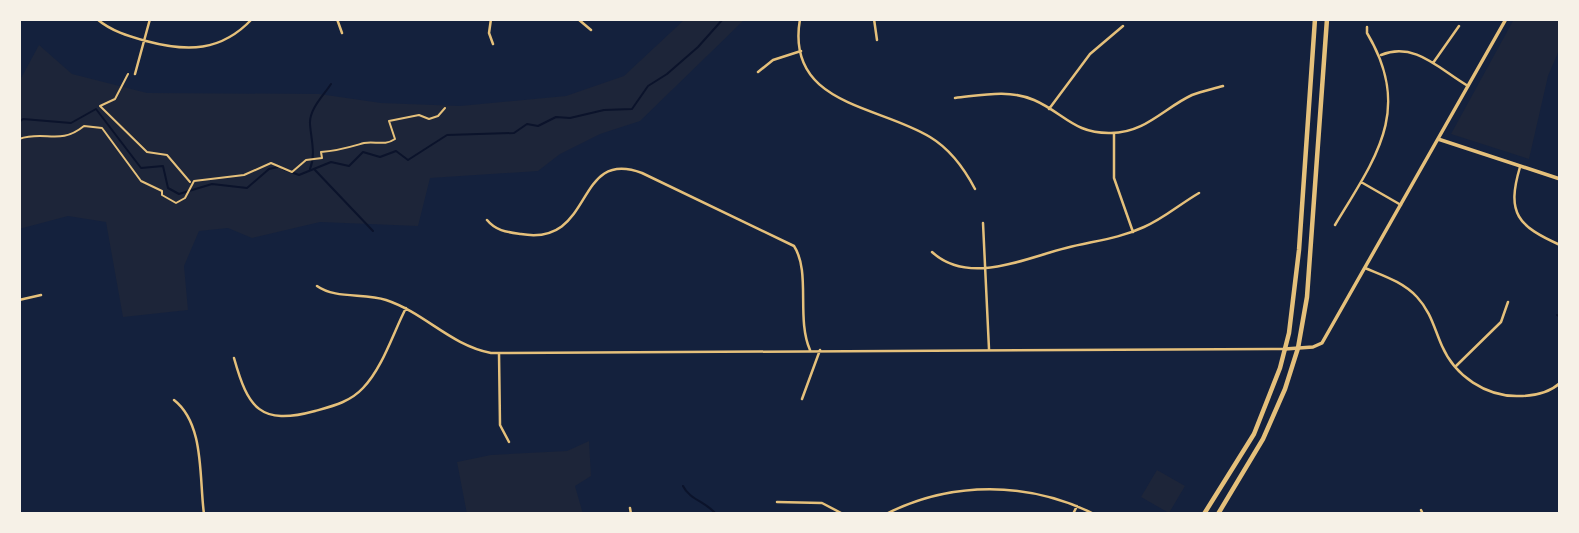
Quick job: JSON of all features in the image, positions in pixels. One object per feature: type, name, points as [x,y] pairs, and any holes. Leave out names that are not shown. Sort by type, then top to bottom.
[{"type":"main road","points":[[1204,514],[1254,434],[1285,349],[1295,301],[1315,19]]},
{"type":"main road","points":[[1218,514],[1263,439],[1279,404],[1298,348],[1307,298],[1327,19]]},
{"type":"street","points":[[97,19],[119,33],[183,50],[205,48],[235,35],[252,19]]},
{"type":"street","points":[[135,74],[150,19]]},
{"type":"street","points":[[337,19],[342,33]]},
{"type":"street","points":[[491,19],[489,33],[493,44]]},
{"type":"street","points":[[578,19],[591,30]]},
{"type":"street","points":[[800,19],[801,51],[811,75],[828,93],[930,136],[951,153],[975,189]]},
{"type":"street","points":[[874,19],[877,40]]},
{"type":"street","points":[[317,286],[330,293],[366,296],[406,308],[454,341],[477,350],[499,354],[1285,349],[1321,345],[1506,19]]},
{"type":"street","points":[[1049,110],[1090,54],[1123,26]]},
{"type":"street","points":[[1433,63],[1459,26]]},
{"type":"street","points":[[1335,225],[1378,151],[1388,120],[1389,88],[1380,55],[1367,33],[1367,27]]},
{"type":"street","points":[[1380,55],[1402,50],[1433,63],[1468,86]]},
{"type":"street","points":[[758,72],[773,60],[801,51]]},
{"type":"street","points":[[955,98],[1016,94],[1084,130],[1114,133],[1153,121],[1191,96],[1223,86]]},
{"type":"street","points":[[1114,133],[1114,178],[1133,232]]},
{"type":"street","points":[[1438,139],[1560,179]]},
{"type":"street","points":[[1520,167],[1513,193],[1518,217],[1532,232],[1560,245]]},
{"type":"street","points":[[487,220],[502,231],[533,236],[550,234],[568,223],[588,189],[599,177],[613,170],[630,169],[794,246],[800,264],[802,326],[811,350]]},
{"type":"street","points":[[1360,182],[1401,205]]},
{"type":"street","points":[[932,252],[951,265],[986,267],[1026,262],[1062,249],[1106,242],[1133,232],[1199,193]]},
{"type":"street","points":[[983,223],[989,349]]},
{"type":"street","points":[[1365,268],[1399,283],[1419,299],[1432,319],[1443,350],[1455,367],[1479,386],[1505,395],[1533,395],[1553,389],[1560,383]]},
{"type":"street","points":[[19,300],[41,295]]},
{"type":"street","points":[[1455,367],[1502,322],[1507,302]]},
{"type":"street","points":[[234,358],[248,398],[265,414],[287,417],[337,405],[355,395],[369,381],[406,308]]},
{"type":"street","points":[[802,399],[820,350]]},
{"type":"street","points":[[499,354],[500,425],[509,442]]},
{"type":"street","points":[[174,400],[188,415],[195,437],[204,514]]},
{"type":"street","points":[[886,514],[936,495],[983,489],[1029,492],[1077,506],[1094,514]]},
{"type":"street","points":[[777,502],[822,503],[843,514]]},
{"type":"street","points":[[1073,514],[1077,506]]},
{"type":"street","points":[[630,508],[631,514]]},
{"type":"street","points":[[939,514],[1010,514]]},
{"type":"path","points":[[128,74],[115,99],[100,106],[147,152],[167,155],[191,183]]},
{"type":"path","points":[[191,183],[244,175],[271,163],[282,165],[292,172],[306,160],[322,158],[321,152],[346,150],[365,142],[388,144],[395,139],[389,121],[419,115],[429,119],[438,116],[445,108]]},
{"type":"path","points":[[19,139],[45,136],[64,139],[77,134],[84,126],[96,125],[115,141],[126,163],[134,168],[141,181],[162,191],[162,195],[171,202],[180,202],[185,198],[191,183]]},
{"type":"shaded area","points":[[685,19],[745,19],[640,121],[600,134],[560,154],[538,171],[430,178],[418,226],[320,222],[252,238],[228,228],[199,231],[184,266],[188,310],[123,317],[106,222],[68,216],[19,229],[19,82],[39,45],[72,74],[147,93],[319,94],[381,103],[460,106],[566,96],[624,76]]},
{"type":"shaded area","points":[[1514,19],[1560,19],[1560,48],[1548,76],[1529,159],[1451,134]]},
{"type":"shaded area","points":[[589,441],[591,476],[575,486],[583,514],[467,514],[457,462],[491,455],[567,451]]},
{"type":"shaded area","points":[[1157,470],[1185,486],[1169,513],[1141,497]]},
{"type":"waterway","points":[[283,169],[299,175],[331,162],[349,166],[363,152],[380,157],[396,151],[408,160],[447,135],[514,133],[527,124],[538,126],[556,117],[570,118],[604,110],[632,109],[648,86],[667,74],[698,47],[723,19]]},
{"type":"waterway","points":[[310,169],[313,152],[310,118],[331,84]]},
{"type":"waterway","points":[[19,122],[23,119],[71,123],[96,109],[141,168],[163,166],[168,188],[179,194],[212,184],[247,188],[269,169],[278,167]]},
{"type":"waterway","points":[[315,170],[373,231]]},
{"type":"waterway","points":[[683,486],[689,494],[716,514]]}]
